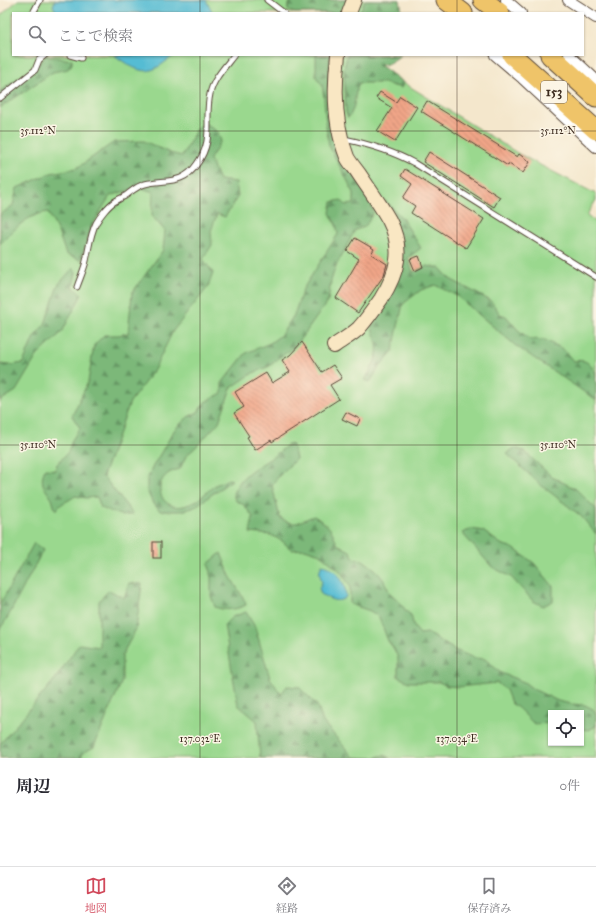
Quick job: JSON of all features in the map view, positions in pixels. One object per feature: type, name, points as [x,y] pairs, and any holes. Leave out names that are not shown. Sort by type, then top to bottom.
[{"type":"highway","points":[[483,0],[499,12]]},
{"type":"highway","name":"153","points":[[513,56],[573,116],[596,130]]},
{"type":"highway","name":"153","points":[[551,56],[596,97]]},
{"type":"street","points":[[349,12],[354,0]]},
{"type":"street","points":[[506,0],[520,12]]},
{"type":"street","points":[[568,0],[596,18]]},
{"type":"street","points":[[334,346],[358,329],[373,311],[389,285],[397,266],[398,252],[396,236],[388,220],[348,159],[338,131],[335,84],[338,56]]},
{"type":"street","points":[[496,56],[522,78],[573,116],[596,147]]},
{"type":"street","points":[[570,56],[596,80]]},
{"type":"lane","points":[[34,12],[40,0]]},
{"type":"lane","points":[[267,0],[280,12]]},
{"type":"lane","points":[[74,56],[81,58]]},
{"type":"lane","points":[[77,287],[86,261],[90,239],[97,222],[112,203],[135,188],[147,184],[177,180],[192,172],[198,163],[208,140],[208,106],[213,83],[233,56]]},
{"type":"lane","points":[[0,98],[35,70],[38,58]]},
{"type":"lane","points":[[341,139],[362,143],[399,155],[414,163],[596,277]]},
{"type":"green space","points":[[18,0],[400,0],[402,12],[12,12],[12,56],[400,56],[388,64],[380,65],[404,83],[519,154],[596,194],[596,200],[587,215],[596,222],[596,758],[0,758],[0,16]]},
{"type":"green space","points":[[291,0],[349,0],[344,12],[292,12],[287,9]]},
{"type":"green space","points":[[365,0],[400,0],[402,12],[359,12]]},
{"type":"green space","points":[[46,56],[72,60],[72,64],[68,69],[53,72],[0,108],[0,91],[36,66]]},
{"type":"green space","points":[[316,56],[330,56],[330,101],[336,148],[371,201],[373,213],[365,227],[355,230],[335,268],[331,281],[328,301],[306,332],[292,349],[270,366],[253,373],[231,388],[219,422],[186,456],[180,469],[163,478],[160,485],[160,492],[163,499],[168,504],[184,506],[195,502],[217,484],[229,479],[232,480],[193,508],[181,511],[160,511],[152,502],[147,490],[147,479],[175,429],[188,417],[198,412],[205,402],[222,393],[222,383],[246,353],[270,343],[281,335],[294,315],[303,289],[338,234],[336,225],[330,213],[332,202],[341,200],[346,205],[354,204],[354,193],[329,146],[322,85],[316,77]]},
{"type":"green space","points":[[347,56],[400,56],[388,64],[380,65],[404,83],[401,88],[384,83],[359,83],[353,110],[348,118],[346,113],[344,70]]},
{"type":"green space","points":[[204,123],[218,132],[221,141],[210,159],[219,180],[236,182],[238,196],[225,217],[217,214],[211,231],[212,245],[203,259],[213,273],[208,287],[173,331],[154,370],[130,402],[103,476],[133,514],[123,516],[101,508],[97,497],[86,498],[75,496],[55,509],[52,499],[43,485],[42,478],[45,469],[56,470],[57,464],[68,452],[72,440],[80,428],[72,416],[88,382],[94,345],[104,335],[128,333],[132,293],[163,250],[165,231],[152,216],[153,192],[139,187],[110,196],[92,225],[81,260],[66,254],[58,232],[48,212],[33,216],[21,224],[0,244],[0,215],[13,205],[17,188],[51,173],[77,168],[114,142],[144,141],[170,153],[182,156],[196,130]]},
{"type":"green space","points":[[386,201],[402,218],[421,248],[408,258],[413,272],[427,266],[440,268],[450,279],[491,301],[500,314],[506,316],[518,330],[530,339],[545,340],[563,349],[573,361],[581,360],[587,362],[596,373],[596,400],[516,346],[457,296],[435,285],[421,290],[403,304],[393,351],[380,366],[370,382],[365,380],[377,356],[377,345],[372,329],[372,322],[397,283],[385,205]]},
{"type":"green space","points":[[73,268],[76,272],[73,287],[82,294],[62,332],[37,356],[16,391],[0,401],[0,364],[11,365],[23,363],[34,337],[45,324],[58,285]]},
{"type":"green space","points":[[289,444],[293,445],[296,459],[272,485],[280,518],[290,523],[297,523],[314,516],[319,519],[331,530],[337,544],[350,551],[354,558],[363,560],[375,569],[383,579],[390,593],[411,615],[414,627],[420,634],[427,633],[455,650],[474,658],[485,659],[501,673],[524,682],[533,689],[558,701],[585,705],[593,709],[596,715],[596,726],[589,730],[584,729],[584,710],[548,710],[548,723],[534,724],[511,703],[506,690],[497,683],[458,687],[447,686],[439,682],[409,682],[398,677],[398,658],[388,641],[379,617],[370,611],[350,604],[350,586],[340,571],[320,554],[305,549],[292,550],[282,541],[271,535],[250,533],[253,517],[244,505],[235,500],[233,493],[237,485],[246,475]]},
{"type":"green space","points":[[514,448],[524,451],[552,477],[576,489],[596,509],[596,534],[581,516],[542,486],[507,454]]},
{"type":"green space","points":[[472,529],[483,531],[501,544],[513,548],[534,563],[553,586],[553,601],[543,606],[533,601],[511,577],[492,567],[462,533]]},
{"type":"green space","points":[[34,543],[43,550],[9,615],[0,629],[0,604]]},
{"type":"green space","points":[[221,553],[230,576],[245,601],[246,605],[242,607],[227,609],[215,607],[211,596],[211,572],[208,564]]},
{"type":"green space","points":[[129,583],[142,584],[136,629],[122,655],[122,681],[94,747],[83,753],[81,758],[0,758],[0,744],[56,678],[79,644],[99,647],[99,601],[109,590],[124,598]]},
{"type":"green space","points":[[246,612],[255,627],[270,678],[281,694],[287,686],[299,687],[317,705],[323,722],[353,757],[372,758],[260,758],[257,721],[238,705],[224,625],[232,617]]},
{"type":"green space","points":[[384,755],[390,758],[372,758]]},
{"type":"water","points":[[55,0],[206,0],[212,12],[56,12],[53,6]]},
{"type":"water","points":[[116,56],[174,56],[157,68],[151,70],[146,71],[136,69]]},
{"type":"water","points":[[322,565],[332,569],[340,577],[346,592],[346,597],[340,600],[334,600],[321,594],[319,588],[322,582],[320,571]]},
{"type":"building","points":[[380,92],[396,102],[400,96],[417,107],[395,142],[377,131],[392,108],[376,98]]},
{"type":"building","points":[[427,101],[517,157],[519,154],[530,162],[523,173],[509,164],[508,166],[421,111]]},
{"type":"building","points":[[429,152],[500,197],[494,207],[423,162]]},
{"type":"building","points":[[405,169],[484,219],[466,248],[411,213],[415,206],[403,198],[412,184],[401,176]]},
{"type":"building","points":[[355,238],[374,249],[371,254],[387,264],[384,275],[358,313],[336,298],[359,259],[347,251]]},
{"type":"building","points":[[419,256],[423,267],[415,271],[410,259]]},
{"type":"building","points":[[302,342],[322,372],[333,365],[342,378],[330,385],[339,399],[272,442],[271,440],[255,450],[247,437],[249,436],[234,413],[244,407],[235,392],[266,373],[272,383],[290,372],[282,360],[290,355]]},
{"type":"building","points":[[346,412],[360,419],[357,426],[342,419]]},
{"type":"building","points":[[153,542],[161,542],[161,558],[153,558]]}]
